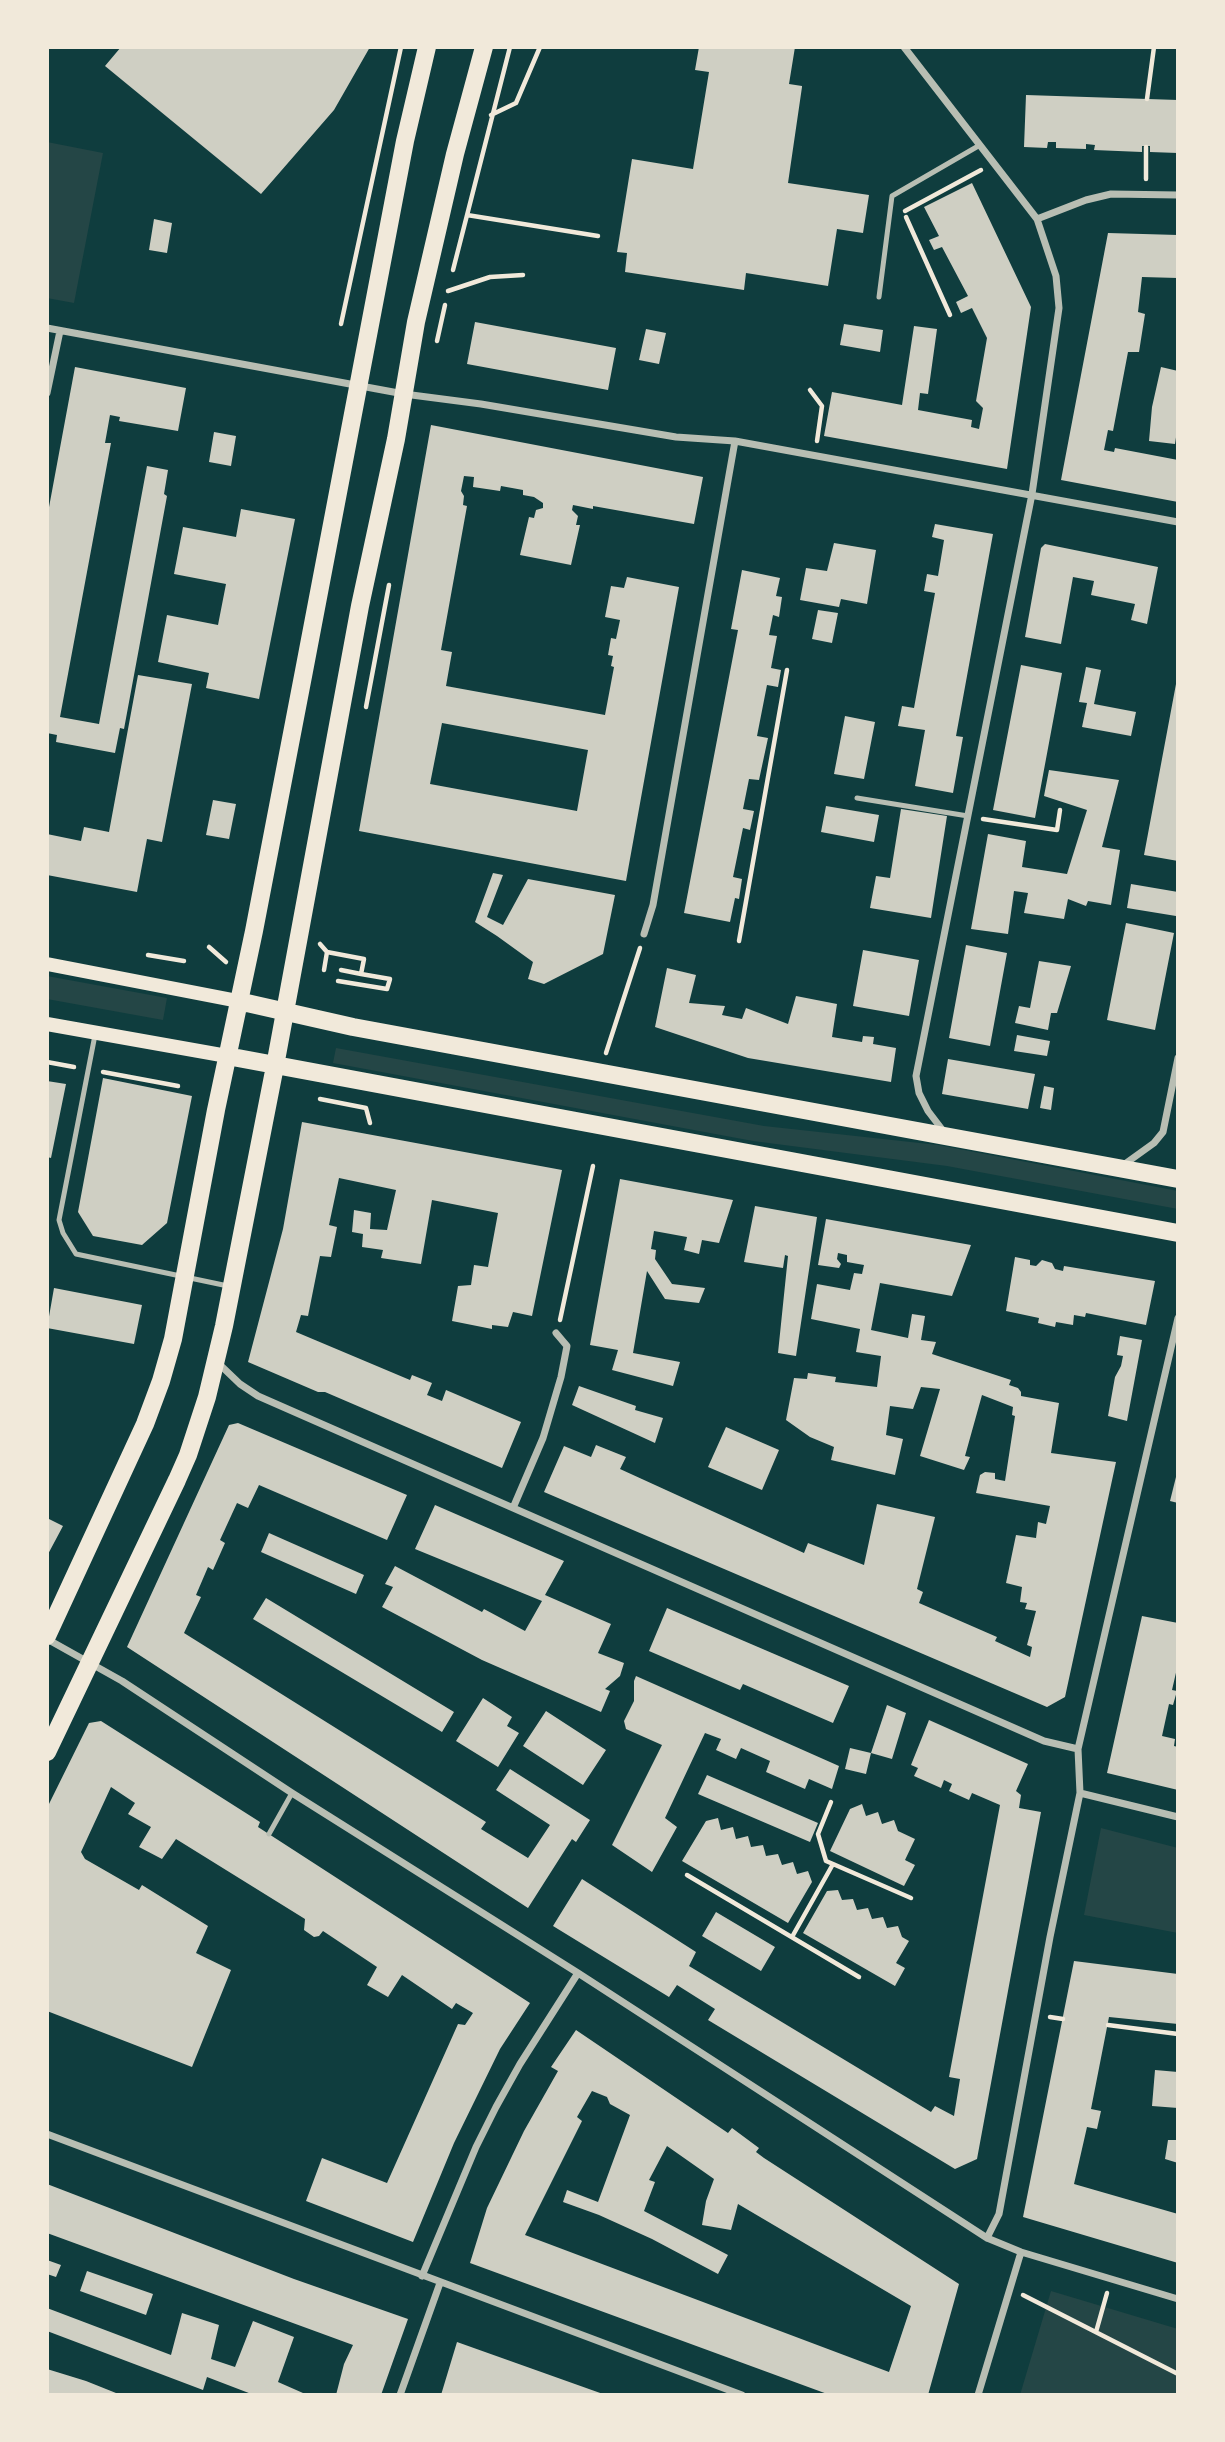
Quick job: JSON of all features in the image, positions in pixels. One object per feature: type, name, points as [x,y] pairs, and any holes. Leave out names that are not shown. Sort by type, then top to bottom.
[{"type":"main road","points":[[47,1637],[153,1403],[168,1359],[405,141],[428,47]]},
{"type":"main road","points":[[47,1752],[188,1455],[202,1416],[216,1360],[275,1066],[360,606],[422,293],[484,47]]},
{"type":"main road","points":[[47,964],[600,1073],[1178,1179]]},
{"type":"main road","points":[[47,1024],[1178,1233]]},
{"type":"street","points":[[904,47],[1037,219],[1056,276],[1059,308],[1032,494],[916,1076],[919,1093],[928,1111],[947,1136]]},
{"type":"street","points":[[1037,219],[1086,200],[1111,194],[1178,195]]},
{"type":"street","points":[[47,328],[404,394],[481,404],[676,437],[735,441],[1178,522]]},
{"type":"street","points":[[47,393],[60,331]]},
{"type":"street","points":[[644,934],[653,905],[735,441]]},
{"type":"street","points":[[1120,1168],[1154,1143],[1163,1132],[1178,1058]]},
{"type":"street","points":[[987,2238],[999,2214],[1050,1937],[1080,1793],[1078,1749],[1178,1318]]},
{"type":"street","points":[[513,1508],[542,1438],[561,1377],[566,1346],[556,1333]]},
{"type":"street","points":[[216,1360],[248,1390],[270,1401],[1044,1741],[1078,1749]]},
{"type":"street","points":[[47,1637],[90,1661],[292,1793],[578,1973],[987,2238],[1021,2252],[1178,2299]]},
{"type":"street","points":[[1080,1793],[1178,1817]]},
{"type":"street","points":[[422,2276],[496,2107],[578,1973]]},
{"type":"street","points":[[47,2134],[742,2395]]},
{"type":"street","points":[[978,2395],[1021,2252]]},
{"type":"street","points":[[400,2395],[440,2283]]},
{"type":"lane","points":[[878,297],[892,195],[980,145]]},
{"type":"lane","points":[[857,798],[968,817]]},
{"type":"lane","points":[[95,1032],[59,1220],[63,1233],[76,1254],[231,1287]]},
{"type":"lane","points":[[269,1834],[292,1793]]},
{"type":"path","points":[[341,324],[401,47]]},
{"type":"path","points":[[437,342],[491,115],[510,47]]},
{"type":"path","points":[[491,115],[516,103],[540,47]]},
{"type":"path","points":[[1147,99],[1154,47]]},
{"type":"path","points":[[1146,147],[1146,194]]},
{"type":"path","points":[[950,315],[903,212],[994,163]]},
{"type":"path","points":[[467,215],[598,236]]},
{"type":"path","points":[[448,291],[490,277],[523,275]]},
{"type":"path","points":[[810,390],[822,406],[815,455]]},
{"type":"path","points":[[739,941],[788,670]]},
{"type":"path","points":[[968,817],[1057,830],[1060,810]]},
{"type":"path","points":[[600,1073],[644,934]]},
{"type":"path","points":[[320,944],[327,952],[364,959],[361,974]]},
{"type":"path","points":[[324,970],[327,952]]},
{"type":"path","points":[[148,954],[184,961]]},
{"type":"path","points":[[338,981],[387,989],[390,979],[341,970]]},
{"type":"path","points":[[47,1062],[178,1086]]},
{"type":"path","points":[[320,1099],[366,1108],[370,1123]]},
{"type":"path","points":[[556,1333],[593,1166]]},
{"type":"path","points":[[831,1802],[818,1834],[826,1861],[911,1898]]},
{"type":"path","points":[[792,1937],[833,1864]]},
{"type":"path","points":[[687,1875],[859,1977]]},
{"type":"path","points":[[1108,2025],[1178,2034]]},
{"type":"path","points":[[1096,2332],[1111,2280]]},
{"type":"path","points":[[1010,2288],[1178,2374]]},
{"type":"shaded area","points":[[47,142],[103,153],[74,303],[47,298]]},
{"type":"shaded area","points":[[47,976],[167,998],[163,1020],[47,999]]},
{"type":"shaded area","points":[[336,1048],[764,1126],[938,1145],[1178,1191],[1178,1209],[947,1166],[753,1141],[333,1063]]},
{"type":"shaded area","points":[[1101,1828],[1178,1848],[1178,1933],[1084,1915]]},
{"type":"shaded area","points":[[1051,2291],[1178,2329],[1178,2395],[1020,2395]]},
{"type":"building","points":[[121,47],[370,47],[334,110],[261,194],[105,66]]},
{"type":"building","points":[[699,47],[795,47],[789,84],[802,87],[788,183],[869,195],[863,233],[837,229],[828,286],[746,273],[744,290],[625,272],[627,253],[617,252],[632,159],[693,169],[709,72],[695,70]]},
{"type":"building","points":[[1026,95],[1178,100],[1178,153],[1150,152],[1150,146],[1142,146],[1142,152],[1094,150],[1095,145],[1086,144],[1086,149],[1056,148],[1056,142],[1048,142],[1047,148],[1024,147]]},
{"type":"building","points":[[972,183],[1031,307],[1007,469],[824,436],[832,392],[902,405],[914,326],[937,329],[928,394],[920,393],[918,410],[972,420],[971,427],[979,429],[983,408],[976,401],[987,338],[972,308],[961,313],[956,302],[968,296],[942,247],[934,250],[929,240],[939,236],[924,207]]},
{"type":"building","points":[[154,219],[172,223],[167,253],[149,250]]},
{"type":"building","points":[[1108,233],[1178,235],[1178,278],[1142,277],[1138,312],[1145,314],[1139,352],[1128,352],[1113,431],[1108,430],[1104,450],[1114,452],[1115,448],[1178,460],[1178,502],[1061,480]]},
{"type":"building","points":[[475,322],[616,348],[608,390],[467,364]]},
{"type":"building","points":[[844,324],[883,330],[880,352],[840,345]]},
{"type":"building","points":[[646,329],[666,333],[659,364],[639,360]]},
{"type":"building","points":[[75,367],[186,388],[178,431],[119,421],[120,417],[110,415],[105,443],[111,443],[60,717],[99,724],[147,466],[168,470],[164,494],[167,496],[124,729],[120,728],[115,753],[56,742],[57,735],[47,733],[47,518]]},
{"type":"building","points":[[1161,367],[1178,371],[1178,424],[1175,444],[1149,441],[1152,407]]},
{"type":"building","points":[[431,425],[703,477],[694,524],[593,506],[593,509],[573,505],[572,510],[578,516],[576,525],[580,525],[571,565],[520,555],[529,517],[534,518],[536,510],[543,508],[543,503],[534,497],[523,495],[523,490],[501,486],[500,491],[473,487],[474,477],[464,476],[461,491],[464,496],[463,505],[467,506],[441,650],[452,652],[446,686],[605,715],[614,667],[611,666],[613,656],[608,655],[611,638],[616,639],[620,620],[605,617],[611,586],[624,588],[627,577],[679,587],[626,881],[359,831]],"holes":[[[442,723],[588,750],[577,811],[430,784]]]},
{"type":"building","points":[[214,432],[236,436],[231,466],[209,462]]},
{"type":"building","points":[[241,509],[295,519],[259,699],[206,688],[209,673],[158,662],[167,615],[218,625],[226,584],[174,574],[183,527],[236,537]]},
{"type":"building","points":[[935,524],[993,534],[956,736],[963,737],[953,793],[915,786],[925,730],[898,726],[902,706],[914,708],[935,593],[924,591],[927,574],[938,576],[944,540],[932,537]]},
{"type":"building","points":[[834,543],[876,550],[867,604],[841,599],[839,607],[800,600],[806,568],[827,571]]},
{"type":"building","points":[[1045,544],[1158,567],[1147,624],[1131,620],[1135,604],[1091,595],[1094,581],[1073,577],[1061,644],[1025,637],[1041,548]]},
{"type":"building","points":[[742,570],[780,578],[776,596],[782,597],[779,617],[773,615],[769,635],[777,636],[771,668],[781,670],[778,687],[767,685],[757,736],[768,738],[759,780],[749,779],[743,809],[754,811],[750,830],[743,828],[733,877],[742,879],[739,899],[735,898],[730,922],[684,913],[738,630],[731,629]]},
{"type":"building","points":[[818,610],[838,613],[832,643],[812,639]]},
{"type":"building","points":[[1021,665],[1062,673],[1035,818],[993,810]]},
{"type":"building","points":[[1086,667],[1101,670],[1094,704],[1136,712],[1131,736],[1082,727],[1087,703],[1079,702]]},
{"type":"building","points":[[138,675],[192,684],[162,842],[147,839],[137,892],[47,875],[47,834],[81,841],[84,827],[109,832]]},
{"type":"building","points":[[1178,684],[1178,861],[1144,855]]},
{"type":"building","points":[[845,716],[875,722],[864,779],[834,774]]},
{"type":"building","points":[[1049,770],[1119,780],[1102,847],[1120,850],[1111,905],[1088,901],[1086,906],[1068,899],[1064,919],[1024,913],[1028,893],[1014,891],[1008,934],[971,929],[988,834],[1026,841],[1022,867],[1067,874],[1087,810],[1044,796]]},
{"type":"building","points":[[213,800],[236,804],[229,839],[206,835]]},
{"type":"building","points":[[826,806],[879,815],[874,842],[821,832]]},
{"type":"building","points":[[901,809],[947,816],[931,918],[870,908],[876,876],[890,878]]},
{"type":"building","points":[[493,873],[503,875],[487,917],[503,925],[528,879],[615,895],[603,954],[544,984],[528,979],[533,962],[475,922]]},
{"type":"building","points":[[1131,884],[1178,892],[1176,916],[1127,908]]},
{"type":"building","points":[[1126,923],[1174,933],[1155,1030],[1107,1020]]},
{"type":"building","points":[[966,945],[1007,953],[990,1046],[949,1038]]},
{"type":"building","points":[[863,950],[919,960],[909,1016],[853,1006]]},
{"type":"building","points":[[1039,961],[1071,966],[1057,1013],[1051,1013],[1048,1030],[1015,1023],[1019,1006],[1030,1008]]},
{"type":"building","points":[[667,968],[696,975],[689,1003],[725,1006],[722,1015],[742,1019],[746,1008],[788,1024],[796,996],[837,1004],[832,1037],[862,1042],[863,1036],[874,1037],[873,1044],[896,1048],[891,1082],[748,1058],[655,1027]]},
{"type":"building","points":[[1017,1035],[1050,1041],[1047,1056],[1014,1051]]},
{"type":"building","points":[[948,1059],[1035,1074],[1028,1109],[942,1094]]},
{"type":"building","points":[[103,1078],[192,1096],[167,1223],[142,1245],[93,1236],[78,1212]]},
{"type":"building","points":[[47,1081],[66,1084],[51,1158],[47,1157]]},
{"type":"building","points":[[1044,1086],[1054,1088],[1051,1110],[1040,1108]]},
{"type":"building","points":[[302,1122],[562,1170],[532,1316],[513,1312],[508,1327],[492,1325],[492,1329],[452,1321],[458,1286],[471,1285],[474,1265],[488,1267],[498,1213],[432,1200],[421,1264],[381,1258],[383,1250],[362,1247],[363,1234],[352,1232],[354,1210],[371,1213],[370,1229],[387,1230],[396,1190],[339,1178],[329,1225],[337,1227],[331,1257],[320,1256],[308,1316],[301,1315],[296,1332],[410,1380],[412,1375],[432,1383],[427,1395],[442,1401],[446,1390],[521,1422],[502,1468],[248,1362],[283,1229]]},
{"type":"building","points":[[620,1179],[733,1200],[719,1243],[702,1240],[699,1254],[684,1250],[687,1237],[654,1231],[651,1249],[656,1250],[655,1259],[672,1284],[705,1288],[699,1303],[665,1299],[647,1271],[633,1353],[680,1362],[673,1386],[612,1370],[618,1350],[590,1345]]},
{"type":"building","points":[[755,1206],[817,1217],[796,1356],[778,1353],[788,1256],[785,1255],[783,1268],[744,1262]]},
{"type":"building","points":[[826,1219],[971,1245],[952,1296],[880,1283],[871,1330],[908,1338],[912,1314],[925,1316],[921,1340],[936,1342],[932,1354],[1011,1380],[1009,1385],[1018,1388],[1021,1396],[1059,1403],[1051,1453],[1116,1462],[1065,1697],[1047,1707],[544,1492],[564,1446],[591,1457],[596,1445],[626,1457],[620,1469],[804,1553],[808,1543],[864,1565],[877,1504],[935,1517],[917,1589],[923,1592],[919,1603],[997,1637],[995,1641],[1030,1657],[1032,1647],[1027,1645],[1036,1611],[1025,1609],[1027,1603],[1020,1602],[1022,1587],[1006,1583],[1016,1535],[1036,1538],[1038,1522],[1046,1524],[1050,1506],[976,1493],[980,1475],[985,1472],[995,1473],[995,1479],[1005,1481],[1015,1416],[1012,1415],[1013,1407],[982,1395],[965,1456],[970,1457],[964,1470],[920,1456],[940,1389],[921,1387],[913,1409],[890,1406],[886,1435],[903,1439],[895,1475],[831,1460],[834,1447],[810,1437],[786,1420],[794,1378],[807,1379],[808,1373],[836,1377],[835,1382],[877,1387],[881,1356],[856,1352],[860,1329],[811,1319],[817,1284],[850,1290],[854,1273],[862,1274],[864,1265],[847,1262],[847,1255],[838,1253],[837,1259],[841,1264],[839,1268],[818,1265]]},
{"type":"building","points":[[1015,1257],[1030,1260],[1030,1265],[1036,1266],[1042,1260],[1063,1271],[1064,1266],[1155,1281],[1146,1325],[1086,1313],[1085,1317],[1074,1315],[1073,1325],[1056,1322],[1055,1327],[1038,1323],[1039,1318],[1006,1311]]},
{"type":"building","points":[[54,1288],[142,1305],[134,1344],[47,1328]]},
{"type":"building","points":[[1120,1336],[1142,1340],[1127,1421],[1108,1416],[1115,1377],[1123,1356],[1117,1355]]},
{"type":"building","points":[[579,1386],[636,1406],[635,1410],[663,1418],[655,1443],[572,1405]]},
{"type":"building","points":[[238,1423],[407,1495],[387,1540],[259,1485],[248,1508],[237,1503],[220,1540],[225,1543],[213,1570],[208,1567],[196,1595],[201,1597],[184,1633],[486,1822],[481,1829],[528,1858],[550,1825],[496,1790],[510,1769],[590,1820],[576,1842],[572,1839],[528,1908],[127,1647],[229,1425]]},
{"type":"building","points":[[726,1427],[779,1450],[762,1490],[708,1467]]},
{"type":"building","points":[[1178,1473],[1178,1503],[1170,1501]]},
{"type":"building","points":[[435,1505],[564,1561],[545,1595],[611,1624],[598,1653],[624,1663],[620,1676],[605,1689],[610,1691],[601,1712],[482,1660],[382,1607],[393,1587],[385,1584],[395,1566],[482,1612],[484,1609],[525,1631],[542,1601],[415,1549]]},
{"type":"building","points":[[47,1518],[63,1526],[47,1556]]},
{"type":"building","points":[[269,1533],[364,1575],[356,1594],[261,1552]]},
{"type":"building","points":[[266,1598],[454,1712],[442,1732],[253,1619]]},
{"type":"building","points":[[667,1608],[849,1686],[833,1723],[743,1684],[740,1690],[649,1651]]},
{"type":"building","points":[[1142,1616],[1178,1623],[1178,1664],[1172,1690],[1177,1691],[1173,1705],[1169,1704],[1162,1736],[1175,1739],[1174,1746],[1178,1747],[1178,1790],[1107,1773]]},
{"type":"building","points":[[636,1676],[839,1766],[832,1789],[809,1779],[805,1789],[766,1772],[770,1761],[741,1748],[736,1759],[716,1750],[721,1739],[705,1733],[665,1818],[677,1827],[652,1872],[612,1845],[662,1745],[626,1729],[624,1721],[634,1701]]},
{"type":"building","points":[[483,1698],[512,1717],[507,1726],[519,1733],[498,1767],[456,1741]]},
{"type":"building","points":[[887,1705],[906,1713],[892,1759],[871,1753]]},
{"type":"building","points":[[546,1711],[606,1750],[583,1785],[523,1746]]},
{"type":"building","points":[[929,1720],[1028,1764],[1016,1791],[1021,1795],[1019,1808],[1041,1812],[977,2159],[955,2169],[708,2020],[715,2009],[677,1985],[669,1997],[553,1926],[582,1879],[696,1952],[689,1966],[931,2112],[935,2106],[954,2116],[960,2079],[949,2077],[1000,1805],[972,1793],[969,1800],[949,1791],[952,1784],[944,1780],[941,1788],[914,1776],[918,1768],[911,1765]]},
{"type":"building","points":[[101,1721],[260,1822],[258,1827],[530,2003],[500,2049],[454,2143],[413,2242],[306,2201],[322,2158],[387,2183],[458,2024],[465,2025],[473,2013],[456,2003],[452,2009],[402,1975],[388,1997],[367,1985],[377,1967],[323,1931],[314,1937],[304,1930],[305,1919],[176,1839],[162,1859],[139,1847],[151,1827],[128,1814],[135,1803],[111,1787],[81,1852],[85,1859],[139,1890],[142,1885],[208,1926],[196,1953],[231,1970],[192,2067],[47,2011],[47,1808],[89,1723]]},
{"type":"building","points":[[850,1748],[871,1753],[866,1774],[845,1769]]},
{"type":"building","points":[[707,1775],[818,1823],[810,1842],[698,1794]]},
{"type":"building","points":[[862,1804],[866,1816],[878,1812],[882,1824],[894,1820],[898,1831],[915,1839],[905,1860],[915,1865],[904,1886],[830,1851],[850,1809]]},
{"type":"building","points":[[718,1818],[721,1830],[733,1827],[736,1839],[748,1836],[751,1847],[763,1845],[766,1856],[778,1854],[782,1865],[793,1862],[797,1874],[808,1871],[812,1882],[788,1923],[682,1861],[706,1821]]},
{"type":"building","points":[[838,1890],[842,1900],[853,1899],[857,1910],[868,1908],[872,1919],[883,1917],[887,1928],[898,1926],[902,1937],[909,1941],[896,1963],[905,1968],[895,1986],[803,1933],[827,1891]]},
{"type":"building","points":[[716,1912],[775,1947],[761,1971],[702,1936]]},
{"type":"building","points":[[1074,1961],[1178,1974],[1178,2024],[1109,2017],[1091,2109],[1101,2111],[1097,2129],[1087,2127],[1074,2184],[1178,2214],[1178,2263],[1023,2217]]},
{"type":"building","points":[[576,2030],[728,2133],[732,2128],[759,2148],[756,2152],[764,2158],[959,2284],[928,2395],[830,2395],[470,2263],[487,2208],[524,2131],[558,2071],[551,2067]],"holes":[[[592,2091],[607,2097],[610,2104],[630,2115],[598,2202],[567,2190],[563,2202],[652,2239],[718,2274],[728,2255],[644,2211],[655,2182],[649,2180],[667,2146],[714,2179],[706,2201],[702,2225],[731,2230],[738,2204],[911,2306],[889,2372],[525,2235],[582,2121],[577,2117]]]},
{"type":"building","points":[[1155,2070],[1178,2072],[1178,2108],[1152,2106]]},
{"type":"building","points":[[1168,2140],[1178,2140],[1178,2163],[1165,2159]]},
{"type":"building","points":[[47,2184],[294,2279],[408,2319],[381,2395],[336,2395],[344,2364],[353,2345],[47,2233]]},
{"type":"building","points":[[47,2260],[61,2265],[56,2277],[47,2274]]},
{"type":"building","points":[[87,2271],[153,2294],[146,2315],[80,2291]]},
{"type":"building","points":[[47,2308],[171,2355],[182,2313],[219,2325],[211,2359],[235,2367],[253,2321],[294,2337],[278,2382],[303,2393],[254,2395],[207,2377],[203,2390],[47,2331]]},
{"type":"building","points":[[457,2342],[603,2394],[603,2395],[441,2395]]},
{"type":"building","points":[[47,2369],[86,2381],[121,2395],[47,2395]]}]
